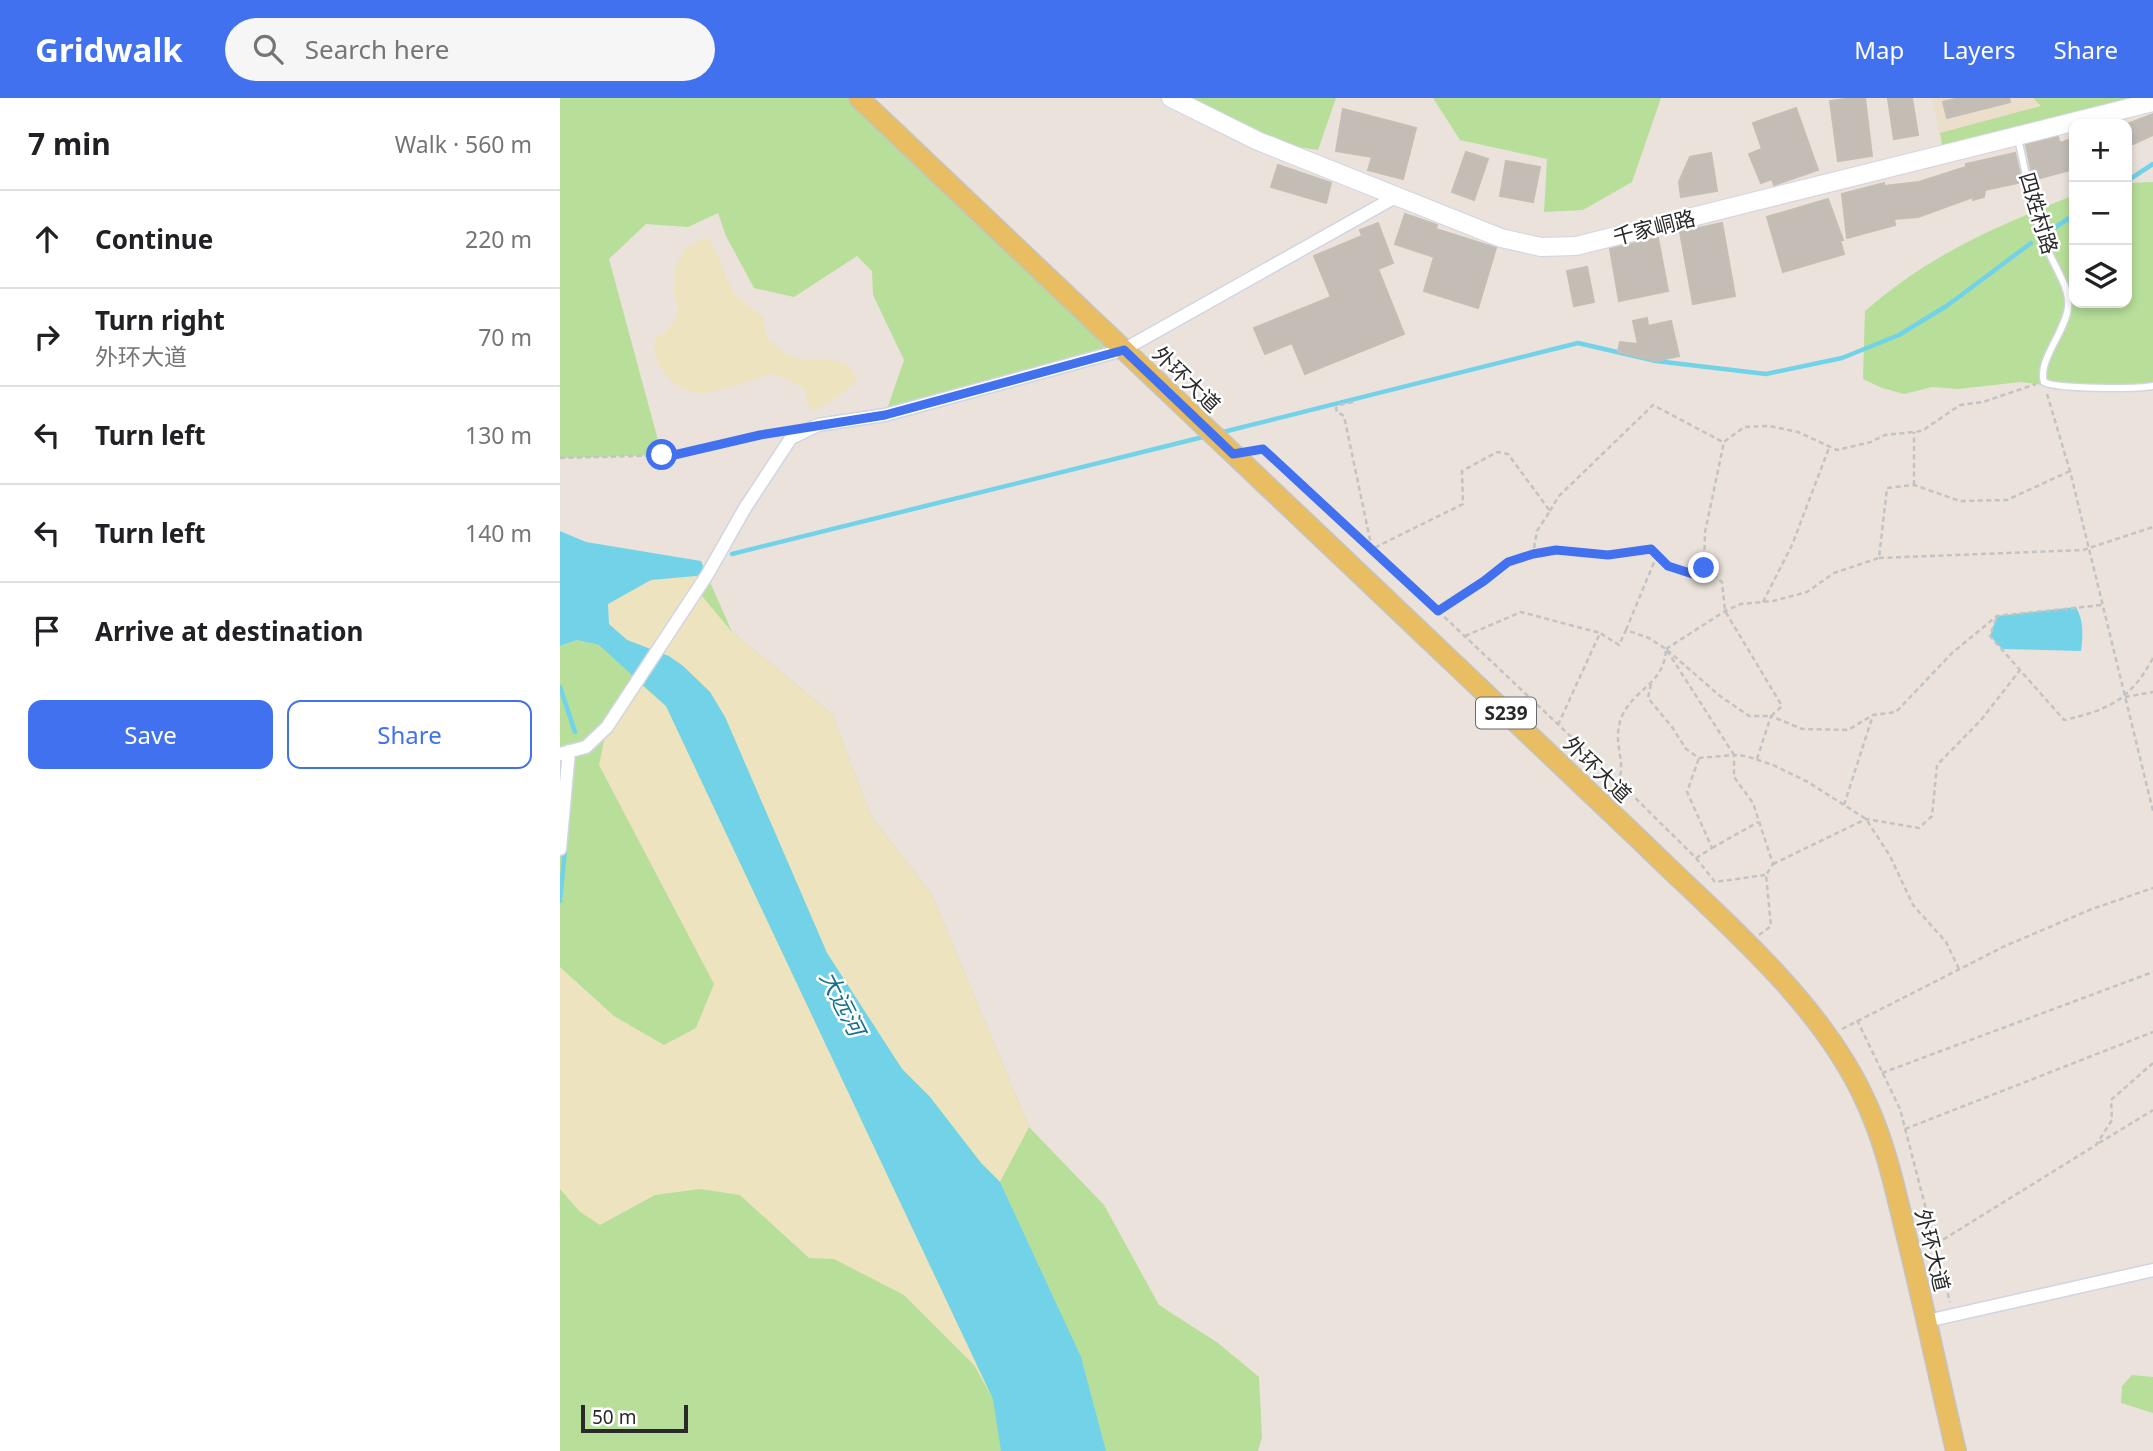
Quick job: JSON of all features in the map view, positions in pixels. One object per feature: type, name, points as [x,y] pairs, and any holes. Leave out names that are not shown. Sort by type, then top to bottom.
[{"type":"main road","name":"外环大道","points":[[859,98],[1605,807],[1746,945],[1806,1008],[1828,1038],[1866,1101],[1886,1154],[1927,1321],[1955,1451]]},
{"type":"main road","name":"千家峒路","points":[[1171,98],[1258,141],[1502,238],[1541,247],[1576,246],[2153,102]]},
{"type":"street","points":[[560,849],[565,752],[586,747],[607,727],[707,575],[745,508],[792,438],[818,425],[885,415],[1124,350],[1397,196]]},
{"type":"street","points":[[1927,1321],[2153,1270]]},
{"type":"lane","name":"四姓村路","points":[[2018,136],[2040,233],[2063,281],[2069,304],[2064,326],[2045,362],[2042,375],[2044,382]]},
{"type":"lane","points":[[2044,382],[2051,386],[2065,387],[2140,389],[2153,386]]},
{"type":"path","points":[[1438,611],[1508,562],[1556,550],[1608,555],[1651,549],[1668,566],[1699,576],[1704,568],[1705,532],[1724,442],[1744,427],[1769,426],[1798,432],[1837,450],[1871,442],[1885,435],[1922,431],[1960,405],[1983,402],[2044,382],[2070,471],[2153,811]]},
{"type":"path","points":[[1353,402],[1336,408],[1337,412],[1345,416],[1372,549]]},
{"type":"path","points":[[1533,554],[1536,531],[1558,496],[1653,405],[1724,442]]},
{"type":"path","points":[[560,458],[674,455],[783,431]]},
{"type":"path","points":[[1914,432],[1914,485]]},
{"type":"path","points":[[1762,602],[1792,545],[1830,447]]},
{"type":"path","points":[[1233,454],[1263,449],[1618,781],[1696,858],[1714,881],[1766,875]]},
{"type":"path","points":[[1372,549],[1463,504],[1462,471],[1497,452],[1508,454],[1550,511]]},
{"type":"path","points":[[1879,558],[1887,488],[1914,485],[1960,501],[2007,500],[2070,471]]},
{"type":"path","points":[[1666,649],[1725,611],[1741,604],[1807,592],[1835,573],[1879,558],[2089,548],[2153,527]]},
{"type":"path","points":[[1465,636],[1521,612],[1600,633],[1619,645],[1657,555]]},
{"type":"path","points":[[1704,568],[1722,582],[1725,611],[1782,706],[1771,716],[1757,760]]},
{"type":"path","points":[[1626,630],[1649,638],[1666,649],[1720,696],[1749,716],[1771,716],[1802,729],[1848,730],[1873,715],[1896,712],[1952,653],[1997,616],[2102,604]]},
{"type":"path","points":[[1997,616],[1990,636],[2064,720],[2088,715],[2125,697],[2153,692]]},
{"type":"path","points":[[1558,724],[1600,633]]},
{"type":"path","points":[[1605,807],[1616,791],[1621,769],[1617,746],[1621,719],[1631,700],[1651,684],[1666,664],[1666,649]]},
{"type":"path","points":[[1666,649],[1734,755],[1734,777],[1752,803],[1773,864]]},
{"type":"path","points":[[2125,697],[2142,678],[2153,658]]},
{"type":"path","points":[[1651,684],[1648,698],[1686,749],[1699,758],[1734,755],[1757,760],[1808,782],[1866,819],[1919,828],[1932,816],[1937,765],[1981,720],[2020,670]]},
{"type":"path","points":[[1844,805],[1873,715]]},
{"type":"path","points":[[1699,758],[1687,792],[1712,848]]},
{"type":"path","points":[[1746,945],[1771,926],[1766,875],[1773,864],[1866,819]]},
{"type":"path","points":[[1866,819],[1890,856],[1913,905],[1946,942],[1959,969]]},
{"type":"path","points":[[1696,858],[1758,822]]},
{"type":"path","points":[[1828,1038],[1857,1020],[2004,946],[2080,914],[2153,888]]},
{"type":"path","points":[[1882,1073],[2153,972]]},
{"type":"path","points":[[1857,1020],[1900,1110],[1954,1315]]},
{"type":"path","points":[[1905,1129],[2153,1032]]},
{"type":"path","points":[[2096,1145],[2112,1120],[2111,1100],[2153,1063]]},
{"type":"path","points":[[1936,1245],[2153,1110]]},
{"type":"shaded area","points":[[1932,98],[2153,98],[2069,119],[1944,154]]},
{"type":"green space","points":[[560,98],[859,98],[1123,350],[885,415],[904,360],[873,295],[872,271],[857,256],[794,297],[754,288],[726,236],[718,213],[688,227],[646,224],[609,259],[662,455],[560,458]]},
{"type":"green space","points":[[1171,98],[1336,98],[1318,150],[1258,141]]},
{"type":"green space","points":[[1433,98],[1661,98],[1632,182],[1583,210],[1544,212],[1547,159],[1460,140]]},
{"type":"green space","points":[[2033,98],[2153,98],[1944,154],[1940,133],[2041,106]]},
{"type":"green space","points":[[2153,182],[2153,386],[2051,386],[2021,382],[1958,389],[1932,387],[1904,394],[1863,379],[1865,311],[1939,258],[1990,231],[2069,197],[2069,308],[2132,308],[2132,183]]},
{"type":"green space","points":[[707,575],[732,632],[832,714],[871,816],[932,895],[1029,1127],[1104,1205],[1159,1305],[1218,1343],[1259,1377],[1262,1437],[1258,1451],[560,1451],[560,849],[569,751],[560,747],[560,646],[577,640],[599,645]]},
{"type":"green space","points":[[2132,1375],[2153,1377],[2153,1413],[2121,1403],[2122,1386]]},
{"type":"sand","points":[[707,237],[733,293],[763,317],[768,340],[793,357],[840,362],[852,371],[857,380],[839,396],[813,411],[808,403],[806,390],[776,375],[766,375],[726,389],[704,393],[683,389],[673,382],[658,363],[654,350],[656,336],[664,334],[675,320],[679,308],[674,295],[675,266],[687,247]]},
{"type":"sand","points":[[707,575],[697,590],[732,632],[832,714],[871,816],[932,895],[1029,1127],[1000,1182],[981,1163],[930,1097],[902,1069],[827,953],[725,717],[710,692],[683,666],[669,657],[627,640],[609,624],[608,604],[651,580]]},
{"type":"sand","points":[[637,681],[666,706],[993,1399],[974,1365],[904,1295],[834,1259],[809,1258],[740,1195],[700,1189],[655,1195],[600,1225],[579,1211],[560,1189],[560,967],[614,1016],[664,1045],[696,1028],[714,984],[599,765],[607,727]]},
{"type":"water","name":"大远河","points":[[560,531],[586,542],[701,561],[707,575],[651,580],[608,604],[609,624],[627,640],[669,656],[710,692],[725,717],[827,953],[902,1069],[930,1097],[981,1163],[1000,1182],[1081,1357],[1106,1451],[1001,1451],[993,1399],[666,706],[599,645],[577,640],[560,646]]},
{"type":"water","points":[[2076,607],[2082,623],[2081,651],[2002,649],[1990,636],[1997,616]]},
{"type":"building","points":[[1865,98],[1872,156],[1838,161],[1830,101]]},
{"type":"building","points":[[1912,98],[1918,135],[1894,139],[1888,99]]},
{"type":"building","points":[[1958,98],[2009,98],[2010,102],[1947,118],[1943,102]]},
{"type":"building","points":[[1796,108],[1818,170],[1774,185],[1772,179],[1761,183],[1749,154],[1762,149],[1753,123]]},
{"type":"building","points":[[1343,109],[1416,128],[1403,179],[1368,170],[1372,157],[1336,151]]},
{"type":"building","points":[[2153,114],[2153,135],[2133,144],[2132,122]]},
{"type":"building","points":[[2058,137],[2060,143],[2069,140],[2069,170],[2033,180],[2026,145]]},
{"type":"building","points":[[1466,152],[1488,159],[1474,200],[1452,192]]},
{"type":"building","points":[[1711,153],[1717,191],[1681,197],[1679,182],[1690,157]]},
{"type":"building","points":[[2015,153],[2022,182],[1985,190],[1984,197],[1973,200],[1973,197],[1918,217],[1894,219],[1895,225],[1847,238],[1842,194],[1884,183],[1884,186],[1919,182],[1966,167],[1966,164]]},
{"type":"building","points":[[1506,161],[1540,167],[1533,202],[1500,196]]},
{"type":"building","points":[[1278,165],[1331,183],[1326,203],[1271,187]]},
{"type":"building","points":[[1828,199],[1843,240],[1840,240],[1844,254],[1783,272],[1767,217]]},
{"type":"building","points":[[1405,214],[1437,225],[1436,229],[1496,248],[1478,308],[1424,291],[1434,257],[1395,244]]},
{"type":"building","points":[[1378,223],[1393,263],[1378,269],[1404,334],[1305,374],[1292,343],[1265,354],[1254,328],[1331,297],[1314,256],[1362,236],[1360,230]]},
{"type":"building","points":[[1722,223],[1735,296],[1693,304],[1680,232]]},
{"type":"building","points":[[1658,238],[1668,291],[1619,301],[1610,249]]},
{"type":"building","points":[[1587,267],[1594,302],[1574,306],[1567,271]]},
{"type":"building","points":[[1647,318],[1648,326],[1671,321],[1679,356],[1656,361],[1618,352],[1620,342],[1638,344],[1633,321]]},
{"type":"waterway","points":[[2132,178],[2153,164]]},
{"type":"waterway","points":[[2051,230],[2069,218]]},
{"type":"waterway","points":[[1219,433],[1578,343],[1656,361],[1766,374],[1842,358],[1899,335],[1948,305],[2031,243]]},
{"type":"waterway","points":[[732,554],[1207,436]]},
{"type":"waterway","points":[[560,687],[575,732]]},
{"type":"waterway","points":[[560,901],[565,850]]},
{"type":"route","points":[[662,455],[674,455],[760,435],[885,415],[1124,350],[1233,454],[1263,449],[1438,611],[1508,562],[1556,550],[1608,555],[1651,549],[1668,566],[1699,576],[1704,568]]}]
